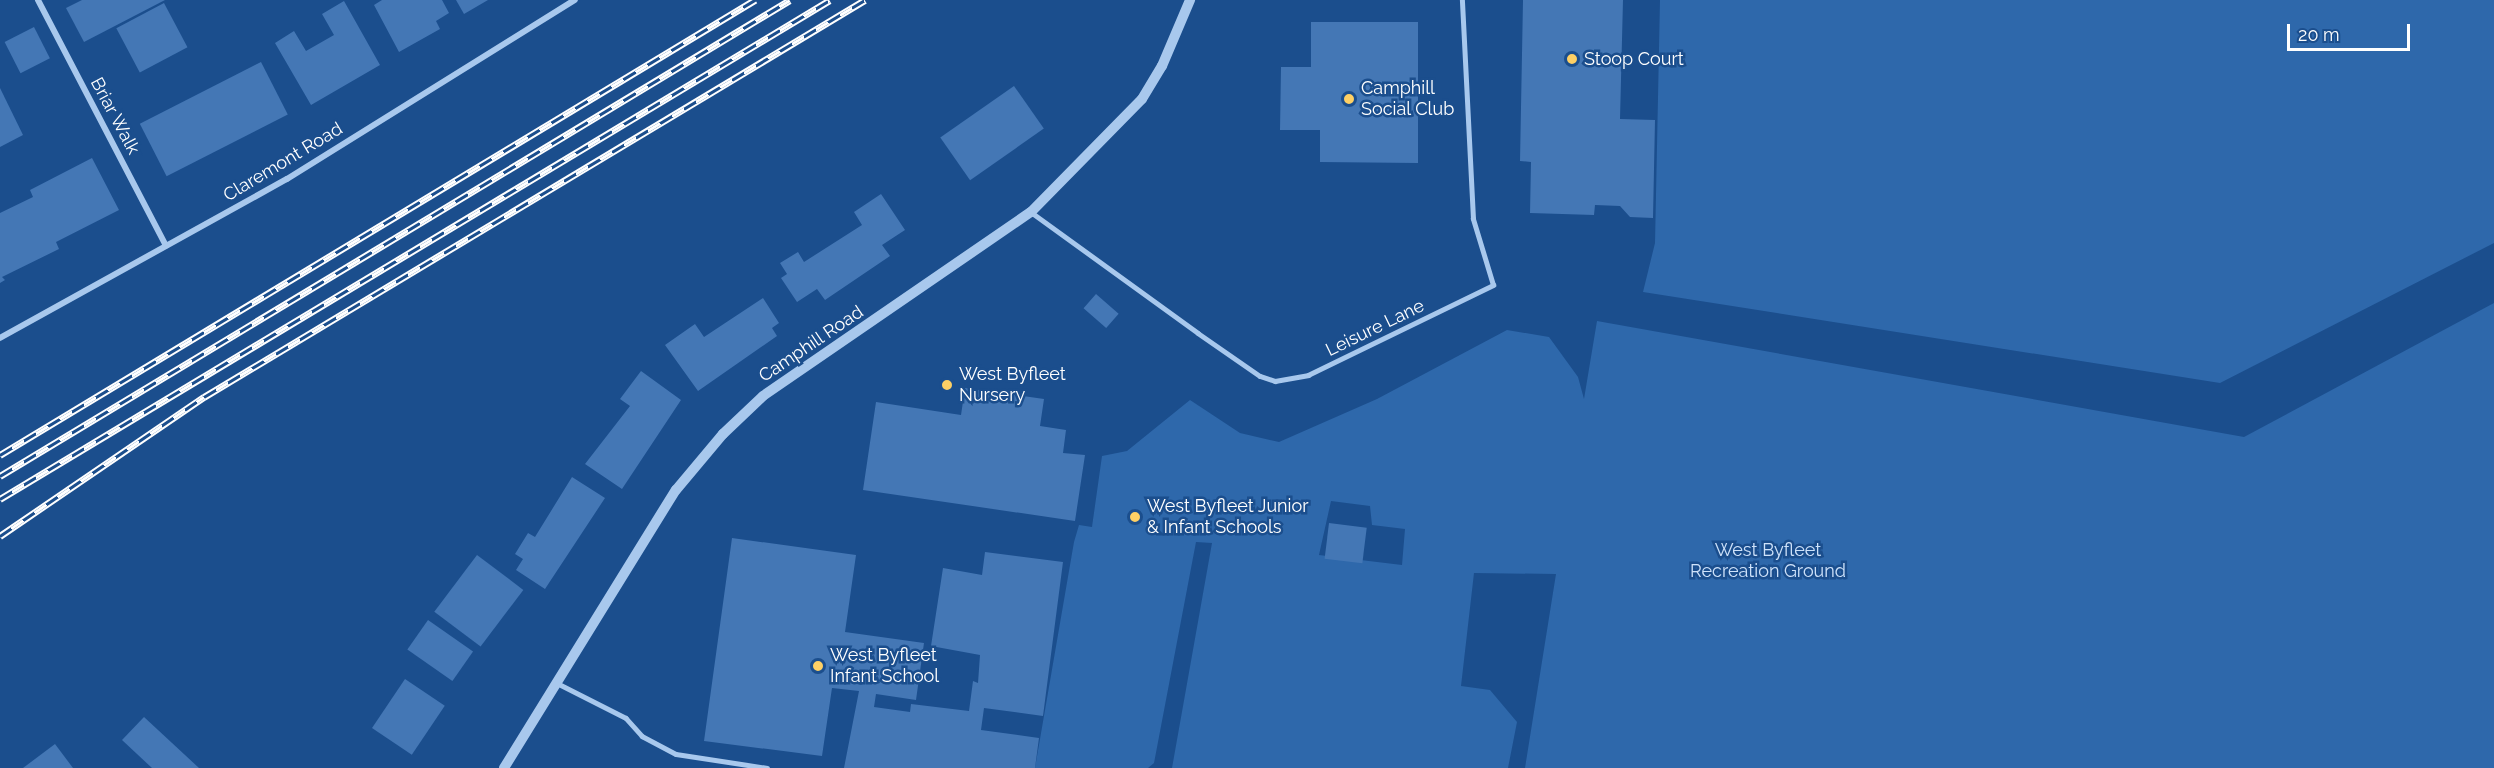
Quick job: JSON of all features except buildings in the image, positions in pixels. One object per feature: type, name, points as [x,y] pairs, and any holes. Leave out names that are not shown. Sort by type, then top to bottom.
[{"type":"street","name":"Briar Walk","points":[[38,0],[166,246]]},
{"type":"street","name":"Claremont Road","points":[[0,338],[286,179],[575,0]]},
{"type":"street","name":"Camphill Road","points":[[504,768],[555,682],[676,490],[723,434],[763,396],[1031,212],[1142,99],[1162,66],[1190,0]]},
{"type":"lane","name":"Leisure Lane","points":[[1031,212],[1260,376],[1275,381],[1308,375],[1473,295],[1493,285],[1473,219],[1462,0]]},
{"type":"lane","points":[[555,682],[626,718],[642,736],[676,754],[767,768]]},
{"type":"green space","points":[[1660,0],[2494,0],[2494,243],[2220,383],[1643,292],[1655,243]]},
{"type":"green space","name":"West Byfleet Recreation Ground","points":[[2494,303],[2494,768],[1525,768],[1556,574],[1474,573],[1461,686],[1490,690],[1517,722],[1508,768],[1172,768],[1212,543],[1196,542],[1154,763],[1148,768],[1035,768],[1074,542],[1079,525],[1092,527],[1102,456],[1127,451],[1190,400],[1240,433],[1279,442],[1377,399],[1507,330],[1549,337],[1578,377],[1584,399],[1597,321],[2244,437]],"holes":[[[1331,501],[1370,506],[1372,525],[1405,529],[1402,565],[1319,555]]]},
{"type":"railway","points":[[0,455],[755,0]]},
{"type":"railway","points":[[0,476],[790,0]]},
{"type":"railway","points":[[0,499],[830,0]]},
{"type":"railway","points":[[0,536],[204,397],[865,0]]},
{"type":"place","name":"Stoop Court","points":[[1572,59]]},
{"type":"place","name":"Camphill Social Club","points":[[1349,99]]},
{"type":"place","name":"West Byfleet Nursery","points":[[947,385]]},
{"type":"place","name":"West Byfleet Junior & Infant Schools","points":[[1135,517]]},
{"type":"place","name":"West Byfleet Infant School","points":[[818,666]]}]
